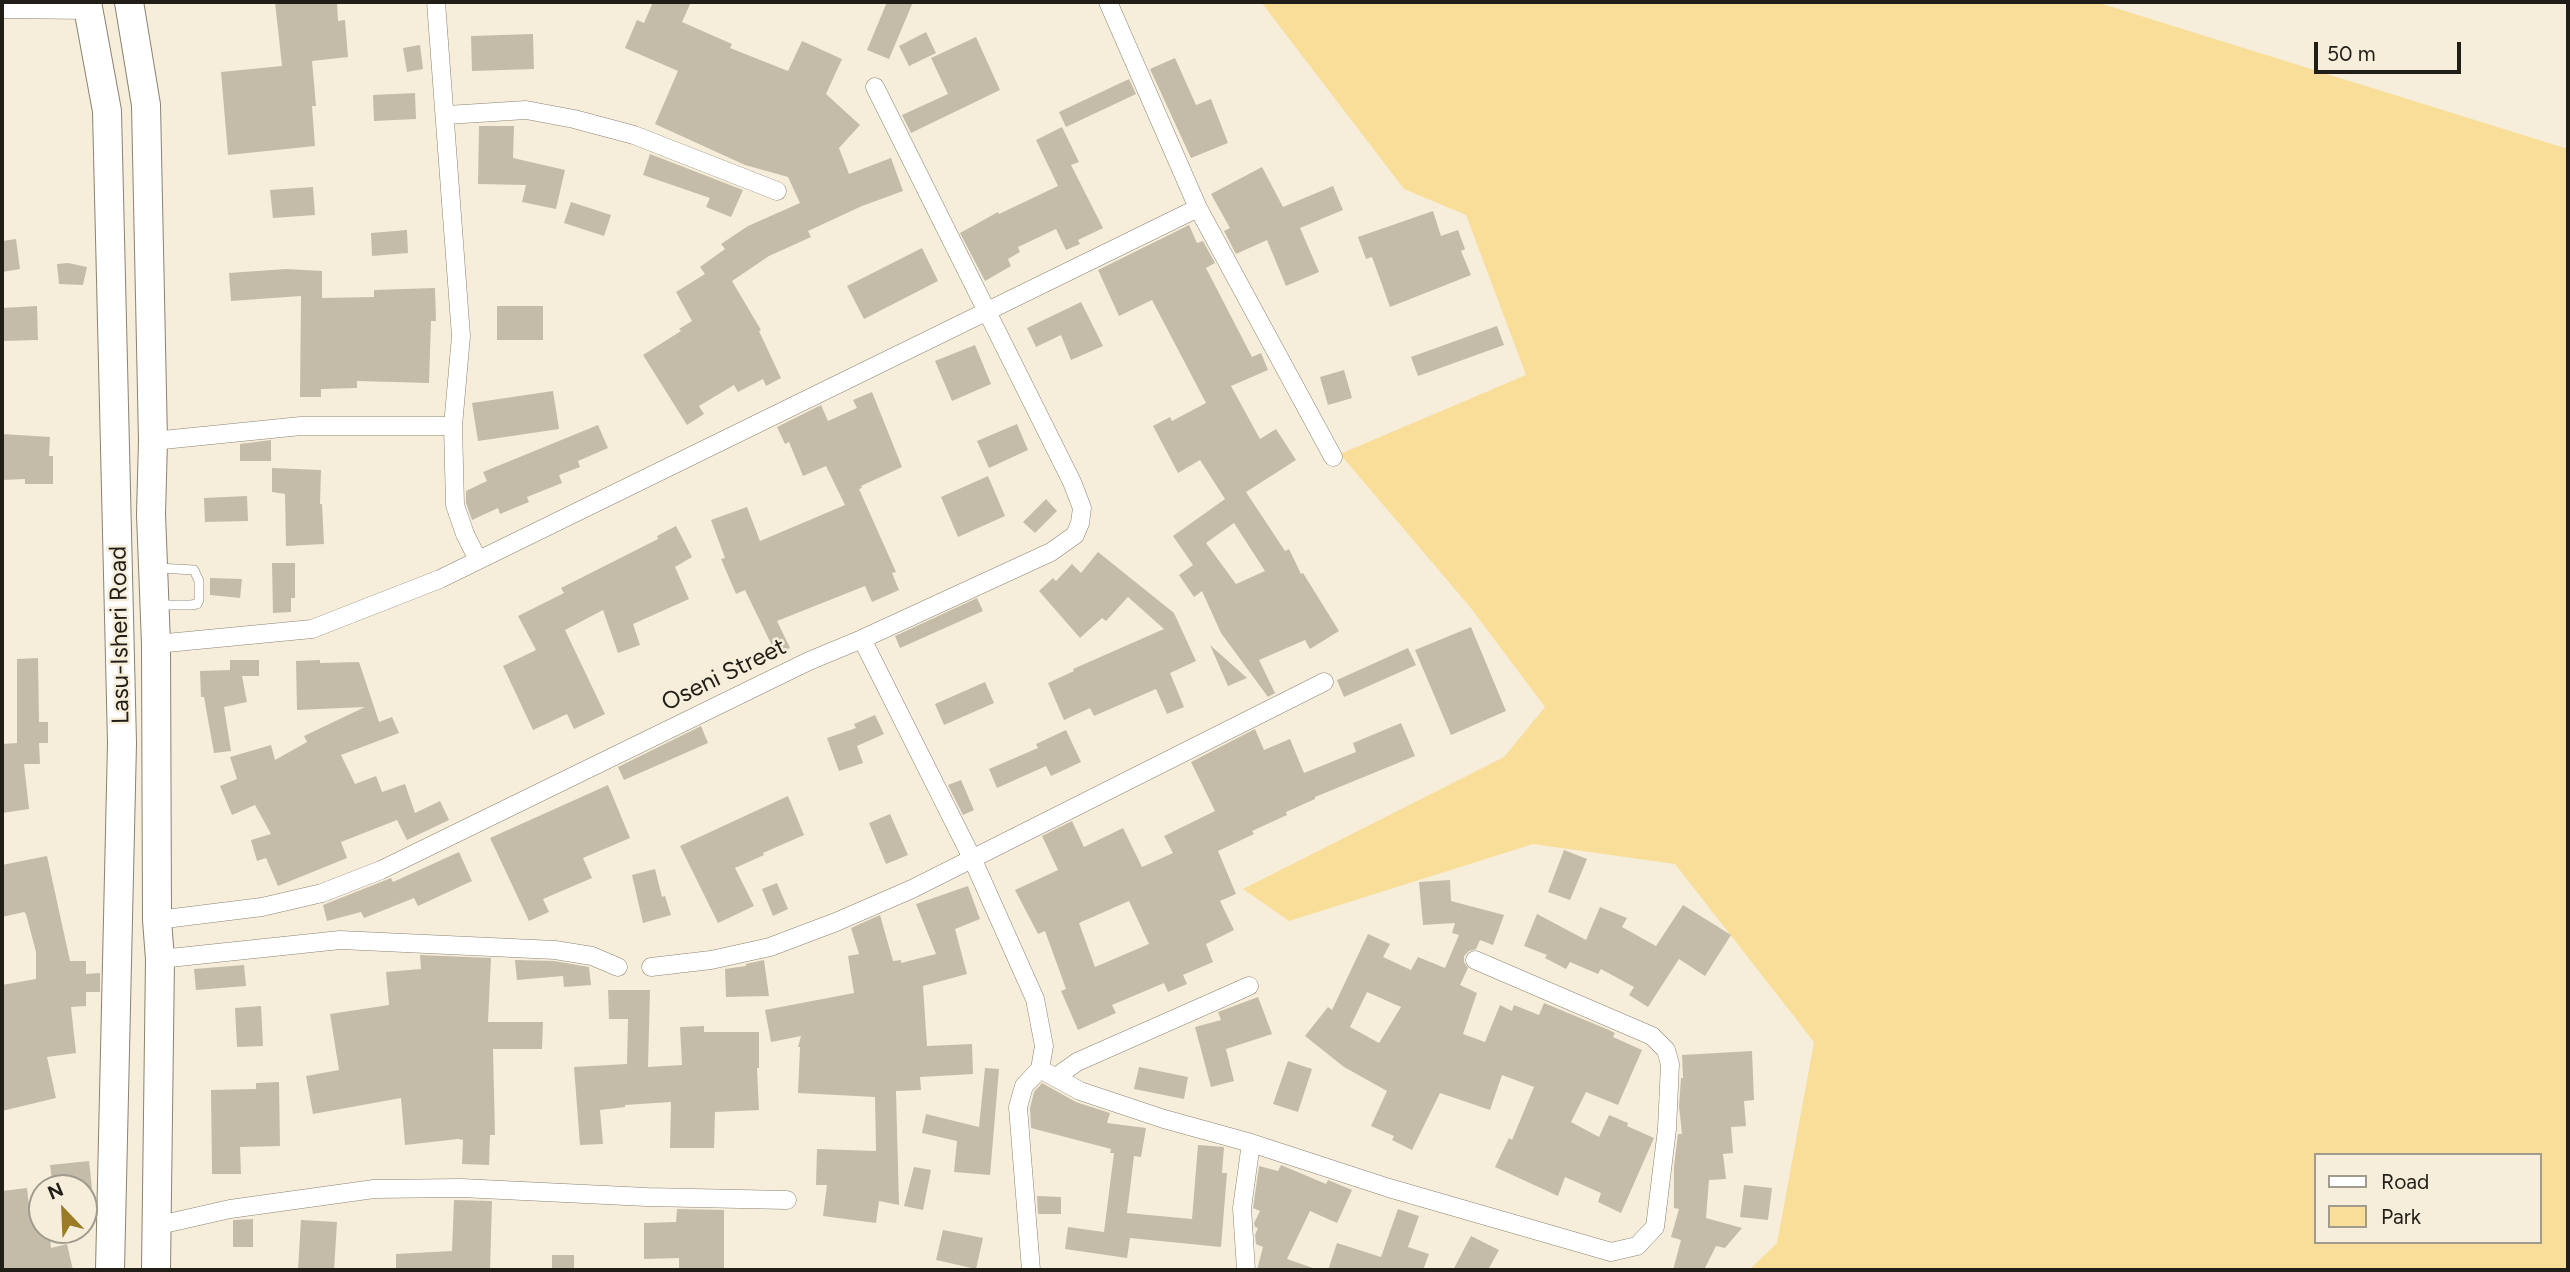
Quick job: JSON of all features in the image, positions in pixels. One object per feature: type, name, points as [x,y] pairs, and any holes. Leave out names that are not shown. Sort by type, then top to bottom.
[{"type":"main road","name":"Lasu-Isheri Road","points":[[130,2],[146,105],[153,441],[151,513],[156,644],[157,920],[160,959],[156,1270]]},
{"type":"main road","name":"Lasu-Isheri Road","points":[[88,6],[107,111],[122,743],[110,1270]]},
{"type":"street","points":[[436,2],[447,115],[461,336],[453,426],[455,505],[465,534],[478,559]]},
{"type":"street","points":[[1108,2],[1198,208],[1333,457]]},
{"type":"street","points":[[2,9],[88,6]]},
{"type":"street","points":[[875,87],[988,312]]},
{"type":"street","points":[[447,115],[526,110],[574,119],[634,135],[777,191]]},
{"type":"street","points":[[156,644],[312,629],[440,579],[1198,208]]},
{"type":"street","name":"Oseni Street","points":[[157,920],[262,907],[322,893],[381,870],[808,661],[1051,552],[1075,535],[1082,508],[1072,482],[988,312]]},
{"type":"street","points":[[153,441],[301,426],[453,426]]},
{"type":"street","points":[[862,639],[972,858],[1035,999],[1048,1073]]},
{"type":"street","points":[[651,967],[711,960],[770,947],[848,917],[912,889],[1324,682]]},
{"type":"street","points":[[160,959],[353,941],[555,950],[592,956],[618,967]]},
{"type":"street","points":[[1048,1073],[1080,1091],[1389,1188],[1611,1252],[1637,1246],[1655,1227],[1667,1129],[1670,1065],[1666,1050],[1652,1036],[1475,960]]},
{"type":"street","points":[[1031,1270],[1018,1107],[1024,1086],[1048,1073],[1249,986]]},
{"type":"street","points":[[1247,1270],[1242,1208],[1251,1143]]},
{"type":"street","points":[[155,1226],[230,1209],[374,1189],[461,1188],[648,1198],[787,1200]]},
{"type":"lane","points":[[153,568],[194,570],[199,581],[197,604],[155,605]]},
{"type":"green space","points":[[1261,2],[2096,2],[2568,149],[2568,1270],[1749,1270],[1777,1243],[1814,1042],[1675,864],[1533,844],[1289,921],[1243,889],[1504,757],[1545,707],[1470,607],[1340,454],[1526,375],[1466,215],[1404,189]]},
{"type":"building","points":[[275,2],[337,2],[338,21],[345,20],[348,57],[312,61],[316,106],[312,106],[315,146],[228,155],[221,72],[282,66]]},
{"type":"building","points":[[653,2],[691,2],[682,22],[732,44],[730,48],[788,71],[802,41],[842,59],[826,94],[860,125],[839,148],[849,174],[891,158],[903,191],[808,231],[811,237],[769,256],[732,281],[761,330],[759,331],[781,378],[766,386],[763,379],[738,392],[734,385],[699,406],[704,414],[687,425],[643,355],[692,321],[676,292],[705,274],[700,267],[725,249],[721,244],[748,226],[800,203],[788,177],[745,165],[655,124],[678,71],[625,48],[637,20],[644,23]]},
{"type":"building","points":[[887,2],[913,2],[889,59],[867,50]]},
{"type":"building","points":[[926,32],[936,53],[909,66],[899,46]]},
{"type":"building","points":[[533,34],[534,69],[472,71],[471,36]]},
{"type":"building","points":[[976,37],[1000,90],[911,133],[902,115],[948,94],[931,58]]},
{"type":"building","points":[[420,45],[423,69],[407,72],[403,48]]},
{"type":"building","points":[[1175,58],[1196,105],[1211,99],[1228,143],[1191,158],[1150,69]]},
{"type":"building","points":[[1129,79],[1136,94],[1066,127],[1059,112]]},
{"type":"building","points":[[415,93],[416,119],[374,121],[373,95]]},
{"type":"building","points":[[479,126],[514,126],[513,158],[565,170],[556,209],[522,202],[526,185],[478,184]]},
{"type":"building","points":[[1062,127],[1079,162],[1071,165],[1103,228],[1078,240],[1080,244],[1066,250],[1056,229],[1018,247],[1020,252],[1008,259],[1011,266],[985,281],[960,233],[998,212],[999,214],[1058,186],[1036,140]]},
{"type":"building","points":[[650,154],[743,190],[731,217],[706,207],[710,198],[643,175]]},
{"type":"building","points":[[1262,167],[1283,207],[1333,186],[1343,210],[1300,228],[1319,272],[1286,286],[1267,240],[1236,254],[1224,231],[1230,228],[1211,194]]},
{"type":"building","points":[[313,187],[315,215],[273,218],[270,190]]},
{"type":"building","points":[[571,202],[611,215],[604,236],[564,223]]},
{"type":"building","points":[[1433,211],[1441,236],[1458,230],[1465,249],[1461,251],[1471,275],[1390,307],[1372,257],[1366,259],[1358,237]]},
{"type":"building","points":[[1189,225],[1197,243],[1203,241],[1215,263],[1206,268],[1252,357],[1261,353],[1268,370],[1231,386],[1260,439],[1276,429],[1296,460],[1246,492],[1285,551],[1289,549],[1301,574],[1303,573],[1339,631],[1310,649],[1305,640],[1259,660],[1275,693],[1268,697],[1221,633],[1202,591],[1194,597],[1179,575],[1193,565],[1173,536],[1225,499],[1200,460],[1178,473],[1153,426],[1170,417],[1172,421],[1206,403],[1152,300],[1119,316],[1098,270]],"holes":[[[1234,523],[1265,571],[1236,584],[1206,543]]]},
{"type":"building","points":[[407,230],[408,253],[372,256],[371,233]]},
{"type":"building","points":[[16,239],[20,269],[2,272],[2,241]]},
{"type":"building","points":[[922,248],[938,281],[864,319],[847,286]]},
{"type":"building","points":[[57,264],[87,267],[83,285],[59,284]]},
{"type":"building","points":[[286,269],[322,271],[322,298],[374,297],[374,290],[435,288],[436,321],[431,321],[429,383],[357,381],[357,388],[321,389],[321,397],[300,397],[301,296],[231,301],[229,273]]},
{"type":"building","points":[[1081,302],[1103,346],[1071,360],[1061,335],[1036,347],[1027,328]]},
{"type":"building","points":[[37,306],[38,340],[2,341],[2,308]]},
{"type":"building","points":[[497,306],[543,306],[543,340],[497,340]]},
{"type":"building","points":[[1497,326],[1504,345],[1418,376],[1411,357]]},
{"type":"building","points":[[975,345],[991,384],[952,401],[935,361]]},
{"type":"building","points":[[1344,370],[1352,398],[1328,405],[1320,377]]},
{"type":"building","points":[[553,391],[559,429],[478,441],[472,403]]},
{"type":"building","points":[[872,392],[902,467],[859,489],[896,572],[892,573],[899,590],[872,602],[865,586],[777,621],[790,648],[776,654],[745,590],[736,594],[721,559],[725,558],[711,520],[747,507],[760,541],[845,505],[826,466],[803,476],[789,442],[785,444],[777,427],[821,405],[828,421],[857,408],[853,400]]},
{"type":"building","points":[[1017,424],[1028,450],[989,468],[977,441]]},
{"type":"building","points":[[598,425],[608,448],[578,461],[580,467],[559,475],[562,483],[527,497],[529,502],[500,514],[498,508],[472,520],[466,503],[466,491],[487,481],[483,472]]},
{"type":"building","points":[[2,434],[50,437],[49,456],[53,456],[53,484],[25,484],[25,479],[2,480]]},
{"type":"building","points":[[271,440],[271,461],[240,461],[240,444]]},
{"type":"building","points":[[272,468],[321,470],[320,504],[324,544],[286,546],[285,494],[272,492]]},
{"type":"building","points":[[988,476],[1005,516],[958,537],[941,497]]},
{"type":"building","points":[[247,496],[248,521],[205,522],[204,498]]},
{"type":"building","points":[[1046,499],[1057,511],[1035,533],[1023,522]]},
{"type":"building","points":[[676,526],[692,557],[675,567],[689,599],[633,624],[640,645],[618,653],[603,610],[565,630],[605,714],[574,729],[567,714],[533,730],[503,666],[536,650],[518,616],[564,593],[561,588],[658,539],[657,536]]},
{"type":"building","points":[[1098,552],[1174,613],[1196,661],[1170,673],[1184,707],[1167,714],[1156,689],[1094,716],[1090,708],[1064,720],[1048,683],[1074,671],[1073,669],[1164,629],[1128,597],[1106,621],[1102,618],[1080,638],[1039,591],[1053,578],[1056,581],[1072,564],[1081,573]]},
{"type":"building","points":[[272,563],[295,563],[295,598],[291,598],[291,612],[273,613]]},
{"type":"building","points":[[210,578],[242,579],[240,598],[210,595]]},
{"type":"building","points":[[977,598],[983,611],[900,648],[895,636]]},
{"type":"building","points":[[1471,627],[1506,711],[1451,735],[1415,650]]},
{"type":"building","points":[[1210,645],[1247,678],[1228,686]]},
{"type":"building","points":[[1408,648],[1416,665],[1344,697],[1337,680]]},
{"type":"building","points":[[38,658],[39,722],[48,722],[48,743],[39,743],[40,764],[24,764],[29,809],[2,813],[2,744],[17,743],[17,659]]},
{"type":"building","points":[[230,660],[259,660],[259,676],[242,676],[247,702],[224,707],[231,751],[214,753],[204,697],[201,697],[200,671],[230,670]]},
{"type":"building","points":[[320,660],[320,663],[359,662],[379,722],[392,717],[399,733],[341,755],[355,784],[376,776],[382,792],[405,784],[415,813],[440,801],[449,820],[407,840],[397,820],[341,842],[347,858],[278,886],[266,858],[257,861],[251,840],[271,834],[255,805],[232,815],[220,786],[237,779],[230,757],[271,745],[275,760],[307,742],[304,736],[365,707],[297,710],[296,661]]},
{"type":"building","points":[[985,682],[994,703],[944,725],[935,704]]},
{"type":"building","points":[[875,715],[884,734],[857,746],[863,763],[839,771],[827,738],[856,728],[854,724]]},
{"type":"building","points":[[1401,723],[1415,756],[1315,797],[1286,812],[1287,815],[1252,831],[1254,834],[1218,851],[1236,894],[1220,901],[1234,930],[1206,944],[1213,962],[1183,975],[1187,984],[1168,992],[1164,983],[1112,1005],[1116,1013],[1078,1030],[1061,991],[1066,989],[1045,931],[1038,934],[1015,890],[1058,870],[1042,836],[1072,821],[1084,847],[1123,828],[1142,867],[1173,853],[1164,836],[1215,811],[1191,762],[1255,729],[1264,750],[1290,739],[1304,773],[1356,752],[1353,743]],"holes":[[[1129,901],[1149,944],[1095,967],[1079,923]]]},
{"type":"building","points":[[701,726],[708,743],[624,780],[618,767]]},
{"type":"building","points":[[1066,730],[1081,762],[1051,776],[1046,766],[997,788],[989,769],[1038,748],[1036,744]]},
{"type":"building","points":[[961,780],[974,810],[963,815],[948,785]]},
{"type":"building","points":[[608,785],[630,838],[583,858],[592,878],[543,899],[549,912],[529,921],[490,838]]},
{"type":"building","points":[[788,796],[804,835],[735,868],[754,906],[718,923],[680,846]]},
{"type":"building","points":[[890,814],[908,855],[886,864],[869,823]]},
{"type":"building","points":[[1564,850],[1587,859],[1570,900],[1548,892]]},
{"type":"building","points":[[459,852],[472,881],[418,906],[414,898],[364,918],[361,912],[327,921],[323,905],[391,878],[393,882]]},
{"type":"building","points":[[47,856],[70,961],[86,961],[86,974],[100,973],[100,992],[86,992],[86,1006],[71,1007],[76,1053],[47,1057],[56,1098],[2,1111],[2,985],[36,979],[36,952],[26,914],[24,912],[2,917],[2,865]]},
{"type":"building","points":[[655,869],[662,897],[665,896],[671,915],[643,923],[632,875]]},
{"type":"building","points":[[1450,880],[1451,901],[1504,915],[1493,945],[1480,940],[1476,949],[1464,956],[1468,968],[1460,985],[1477,993],[1463,1034],[1485,1042],[1500,1005],[1512,1011],[1514,1005],[1539,1015],[1544,1003],[1609,1030],[1615,1033],[1613,1037],[1642,1050],[1618,1105],[1586,1092],[1571,1122],[1599,1137],[1609,1115],[1654,1138],[1621,1213],[1598,1202],[1601,1193],[1565,1177],[1558,1196],[1495,1167],[1509,1138],[1512,1140],[1534,1087],[1502,1075],[1490,1110],[1440,1093],[1412,1150],[1392,1140],[1394,1136],[1371,1126],[1387,1091],[1344,1067],[1305,1036],[1328,1007],[1332,1010],[1368,934],[1390,944],[1383,957],[1411,970],[1418,957],[1445,968],[1459,935],[1452,933],[1455,923],[1423,925],[1419,882]],"holes":[[[1367,992],[1401,1007],[1379,1043],[1350,1027]]]},
{"type":"building","points":[[777,883],[788,909],[773,916],[762,889]]},
{"type":"building","points":[[968,886],[980,919],[955,929],[967,974],[923,986],[927,1046],[972,1044],[973,1074],[920,1077],[921,1090],[896,1091],[899,1205],[879,1201],[876,1223],[823,1216],[827,1185],[816,1185],[817,1149],[876,1151],[875,1097],[798,1093],[798,1047],[801,1036],[771,1042],[765,1010],[854,993],[848,956],[859,954],[851,928],[880,915],[893,961],[901,960],[901,963],[936,954],[916,904]]},
{"type":"building","points":[[1683,905],[1731,935],[1705,976],[1679,959],[1648,1007],[1629,995],[1634,987],[1601,969],[1598,974],[1570,962],[1566,969],[1545,958],[1547,955],[1524,946],[1537,914],[1586,940],[1600,907],[1627,918],[1622,927],[1656,946]]},
{"type":"building","points":[[420,955],[491,958],[488,1022],[543,1022],[542,1049],[493,1049],[495,1135],[490,1135],[489,1165],[462,1164],[463,1140],[405,1145],[401,1098],[313,1114],[306,1076],[339,1070],[330,1014],[389,1005],[386,972],[421,969]]},
{"type":"building","points":[[515,960],[554,961],[589,967],[591,985],[564,987],[563,976],[517,980]]},
{"type":"building","points":[[764,960],[769,996],[726,997],[725,969]]},
{"type":"building","points":[[244,965],[246,986],[196,990],[194,969]]},
{"type":"building","points":[[608,990],[650,990],[648,1067],[682,1065],[680,1027],[704,1026],[704,1032],[759,1032],[759,1110],[715,1112],[714,1148],[670,1148],[671,1102],[625,1105],[600,1110],[603,1144],[580,1145],[574,1067],[627,1064],[628,1019],[609,1019]]},
{"type":"building","points":[[1258,997],[1272,1034],[1226,1049],[1234,1081],[1211,1087],[1195,1027],[1221,1020],[1218,1012]]},
{"type":"building","points":[[261,1006],[263,1046],[237,1047],[235,1008]]},
{"type":"building","points":[[1752,1051],[1754,1100],[1744,1101],[1746,1126],[1731,1127],[1733,1153],[1723,1154],[1726,1179],[1709,1180],[1706,1218],[1742,1228],[1725,1248],[1716,1246],[1704,1270],[1673,1270],[1681,1240],[1671,1237],[1679,1209],[1674,1208],[1674,1166],[1678,1134],[1682,1134],[1679,1106],[1683,1078],[1682,1055]]},
{"type":"building","points":[[1288,1061],[1312,1069],[1298,1112],[1273,1104]]},
{"type":"building","points":[[1139,1067],[1188,1077],[1184,1099],[1134,1089]]},
{"type":"building","points":[[985,1068],[999,1069],[990,1175],[954,1172],[957,1141],[922,1133],[926,1114],[979,1127]]},
{"type":"building","points":[[279,1082],[280,1146],[240,1147],[241,1174],[212,1174],[211,1090],[256,1089],[256,1083]]},
{"type":"building","points":[[1042,1083],[1076,1102],[1110,1113],[1107,1123],[1146,1128],[1141,1157],[1134,1156],[1127,1213],[1192,1219],[1198,1145],[1224,1147],[1222,1173],[1227,1173],[1221,1247],[1130,1238],[1127,1258],[1065,1249],[1068,1227],[1104,1232],[1114,1153],[1110,1153],[1111,1149],[1031,1128],[1030,1108],[1034,1092]]},
{"type":"building","points":[[89,1161],[90,1174],[51,1174],[50,1165]]},
{"type":"building","points":[[1281,1165],[1326,1184],[1328,1180],[1352,1190],[1337,1223],[1310,1211],[1287,1259],[1313,1270],[1257,1270],[1263,1247],[1256,1244],[1255,1235],[1258,1228],[1254,1223],[1260,1211],[1253,1208],[1259,1166],[1278,1171]]},
{"type":"building","points":[[914,1167],[931,1170],[923,1210],[904,1206]]},
{"type":"building","points":[[1744,1185],[1772,1188],[1768,1220],[1740,1217]]},
{"type":"building","points":[[27,1188],[28,1244],[51,1244],[51,1248],[67,1244],[73,1270],[2,1270],[2,1191]]},
{"type":"building","points":[[1037,1196],[1061,1197],[1061,1214],[1038,1214]]},
{"type":"building","points":[[454,1200],[492,1201],[490,1270],[396,1270],[396,1254],[452,1251]]},
{"type":"building","points":[[677,1209],[724,1210],[724,1270],[679,1270],[679,1258],[644,1259],[644,1223],[676,1222]]},
{"type":"building","points":[[1398,1209],[1419,1216],[1408,1247],[1429,1254],[1423,1270],[1328,1270],[1337,1243],[1381,1257]]},
{"type":"building","points":[[253,1219],[253,1247],[233,1247],[233,1220]]},
{"type":"building","points":[[301,1220],[337,1222],[334,1270],[298,1270]]},
{"type":"building","points":[[943,1230],[983,1238],[976,1269],[936,1260]]},
{"type":"building","points":[[1471,1236],[1499,1250],[1488,1270],[1453,1270]]},
{"type":"building","points":[[552,1255],[574,1255],[574,1270],[552,1270]]}]
